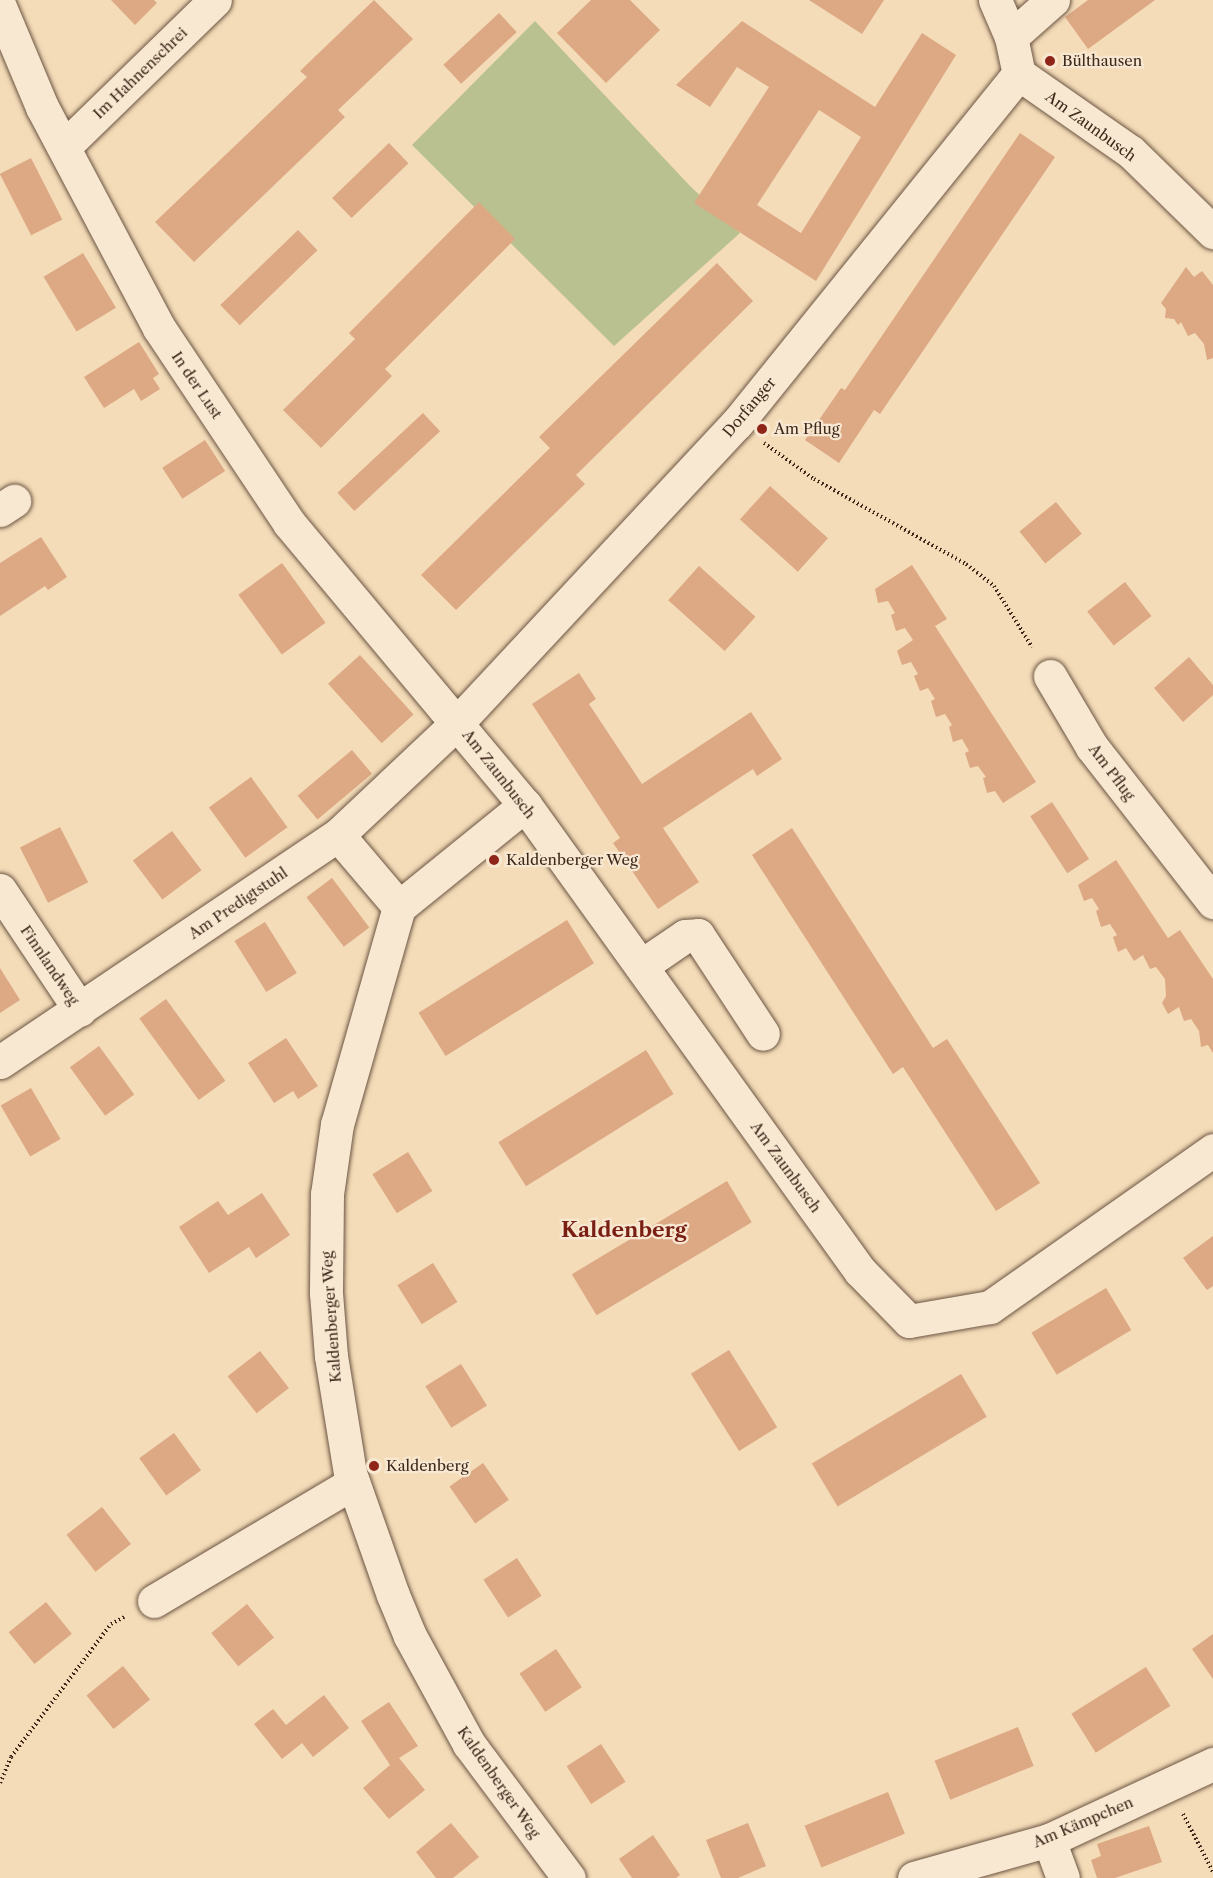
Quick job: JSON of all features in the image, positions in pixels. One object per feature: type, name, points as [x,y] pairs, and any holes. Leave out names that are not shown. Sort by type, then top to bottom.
[{"type":"street","name":"Im Hahnenschrei","points":[[65,146],[215,0]]},
{"type":"street","points":[[995,0],[1011,37],[1019,74]]},
{"type":"street","points":[[1011,37],[1053,0]]},
{"type":"street","name":"In der Lust","points":[[0,7],[38,98],[159,327],[289,523],[458,722]]},
{"type":"street","name":"Am Zaunbusch","points":[[1019,74],[1131,152],[1213,232]]},
{"type":"street","name":"Dorfanger","points":[[458,722],[737,423],[1019,74]]},
{"type":"street","name":"Am Pflug","points":[[1050,676],[1092,747],[1213,902]]},
{"type":"street","name":"Am Zaunbusch","points":[[458,722],[525,805],[860,1271],[909,1322],[990,1307],[1213,1150]]},
{"type":"street","name":"Am Predigtstuhl","points":[[0,1062],[338,835],[458,722]]},
{"type":"street","points":[[338,835],[399,907],[525,805]]},
{"type":"street","name":"Finnlandweg","points":[[0,890],[80,1010]]},
{"type":"street","name":"Kaldenberger Weg","points":[[399,907],[347,1082],[327,1194],[331,1356],[353,1483],[401,1616],[449,1709],[494,1780],[569,1878]]},
{"type":"street","points":[[641,966],[685,936],[698,935],[763,1034]]},
{"type":"street","points":[[154,1601],[353,1483]]},
{"type":"street","name":"Am Kämpchen","points":[[914,1878],[1049,1839],[1213,1764]]},
{"type":"street","points":[[1049,1839],[1063,1878]]},
{"type":"path","points":[[737,423],[814,479],[966,564],[994,586],[1050,676]]},
{"type":"path","points":[[0,1783],[11,1757],[111,1624],[154,1601]]},
{"type":"path","points":[[1168,1785],[1213,1872]]},
{"type":"green space","points":[[535,21],[690,186],[740,233],[614,346],[412,145]]},
{"type":"building","points":[[111,0],[154,0],[157,3],[135,25]]},
{"type":"building","points":[[374,0],[413,39],[338,110],[345,117],[194,262],[155,222],[307,77],[300,71]]},
{"type":"building","points":[[591,0],[630,0],[660,30],[606,83],[557,33]]},
{"type":"building","points":[[809,0],[884,0],[862,34]]},
{"type":"building","points":[[1088,0],[1155,0],[1088,49],[1065,17]]},
{"type":"building","points":[[499,13],[517,32],[461,84],[443,65]]},
{"type":"building","points":[[742,21],[875,107],[922,33],[956,55],[816,281],[694,203],[769,87],[737,67],[710,107],[676,85]],"holes":[[[819,110],[861,137],[801,233],[757,205]]]},
{"type":"building","points":[[1020,133],[1055,157],[880,414],[874,410],[839,463],[805,440],[841,388],[845,390]]},
{"type":"building","points":[[389,143],[408,163],[352,218],[332,198]]},
{"type":"building","points":[[31,158],[62,219],[31,235],[0,174]]},
{"type":"building","points":[[479,202],[515,239],[385,369],[392,376],[321,448],[283,410],[355,339],[349,333]]},
{"type":"building","points":[[298,230],[317,250],[240,325],[220,305]]},
{"type":"building","points":[[83,253],[116,308],[77,332],[44,277]]},
{"type":"building","points":[[717,263],[753,301],[576,475],[585,484],[456,610],[421,575],[550,448],[539,437]]},
{"type":"building","points":[[1186,267],[1194,277],[1202,271],[1213,285],[1213,358],[1207,360],[1204,344],[1195,333],[1188,336],[1181,322],[1178,325],[1174,319],[1165,318],[1166,309],[1161,303]]},
{"type":"building","points":[[139,342],[159,374],[153,378],[160,389],[141,401],[134,389],[104,408],[84,377]]},
{"type":"building","points":[[423,413],[440,431],[354,511],[337,493]]},
{"type":"building","points":[[205,440],[225,471],[182,499],[162,468]]},
{"type":"building","points":[[770,486],[828,538],[798,572],[740,519]]},
{"type":"building","points":[[1056,502],[1082,534],[1045,563],[1019,532]]},
{"type":"building","points":[[41,537],[67,577],[48,590],[45,586],[0,616],[0,563]]},
{"type":"building","points":[[282,563],[325,623],[282,655],[238,595]]},
{"type":"building","points":[[912,565],[947,619],[935,626],[1036,782],[1003,803],[995,791],[987,793],[983,778],[986,777],[978,766],[970,768],[965,753],[969,751],[962,739],[953,742],[949,727],[952,725],[945,714],[936,717],[931,701],[935,699],[928,688],[920,691],[914,676],[918,674],[911,662],[902,665],[897,651],[913,640],[905,628],[896,631],[891,615],[895,613],[888,601],[878,603],[875,589]]},
{"type":"building","points":[[699,566],[755,617],[725,651],[668,600]]},
{"type":"building","points":[[1125,582],[1151,616],[1114,645],[1087,612]]},
{"type":"building","points":[[360,655],[414,714],[382,743],[328,684]]},
{"type":"building","points":[[1189,657],[1213,685],[1213,695],[1183,722],[1154,688]]},
{"type":"building","points":[[579,673],[596,699],[589,704],[642,784],[751,712],[782,759],[757,776],[753,769],[663,828],[699,882],[658,909],[613,843],[620,838],[532,704]]},
{"type":"building","points":[[352,750],[372,774],[318,819],[298,796]]},
{"type":"building","points":[[251,777],[287,827],[245,858],[209,808]]},
{"type":"building","points":[[1052,802],[1089,859],[1067,873],[1030,816]]},
{"type":"building","points":[[60,827],[88,882],[48,903],[20,847]]},
{"type":"building","points":[[792,828],[933,1048],[947,1039],[1040,1183],[996,1211],[903,1067],[893,1074],[752,855]]},
{"type":"building","points":[[172,831],[201,870],[162,900],[133,860]]},
{"type":"building","points":[[1116,860],[1168,938],[1180,930],[1213,979],[1213,1053],[1208,1045],[1201,1047],[1199,1031],[1191,1019],[1184,1021],[1179,1007],[1168,1014],[1162,1003],[1166,996],[1165,979],[1156,967],[1150,969],[1143,955],[1134,961],[1126,948],[1118,952],[1113,937],[1117,935],[1110,924],[1101,927],[1096,911],[1099,909],[1092,898],[1084,901],[1078,885]]},
{"type":"building","points":[[332,878],[369,928],[344,947],[306,897]]},
{"type":"building","points":[[567,920],[594,963],[446,1056],[419,1013]]},
{"type":"building","points":[[265,922],[297,973],[266,992],[234,941]]},
{"type":"building","points":[[0,968],[20,1000],[0,1013]]},
{"type":"building","points":[[166,999],[225,1081],[199,1100],[139,1018]]},
{"type":"building","points":[[286,1038],[318,1086],[298,1099],[293,1091],[274,1103],[248,1063]]},
{"type":"building","points":[[99,1046],[134,1095],[105,1116],[70,1067]]},
{"type":"building","points":[[646,1050],[674,1094],[526,1186],[498,1142]]},
{"type":"building","points":[[31,1088],[60,1139],[30,1157],[1,1106]]},
{"type":"building","points":[[408,1152],[432,1191],[397,1213],[372,1174]]},
{"type":"building","points":[[727,1181],[752,1222],[597,1315],[572,1274]]},
{"type":"building","points":[[262,1193],[290,1235],[256,1258],[249,1247],[209,1273],[179,1227],[218,1201],[228,1215]]},
{"type":"building","points":[[1213,1236],[1213,1286],[1207,1290],[1183,1258]]},
{"type":"building","points":[[433,1263],[457,1302],[422,1324],[397,1285]]},
{"type":"building","points":[[1106,1288],[1131,1330],[1057,1375],[1031,1333]]},
{"type":"building","points":[[729,1350],[777,1427],[739,1451],[691,1374]]},
{"type":"building","points":[[260,1351],[289,1388],[257,1413],[228,1376]]},
{"type":"building","points":[[461,1364],[487,1406],[451,1428],[425,1386]]},
{"type":"building","points":[[961,1374],[987,1417],[838,1506],[812,1464]]},
{"type":"building","points":[[174,1433],[201,1470],[166,1495],[139,1458]]},
{"type":"building","points":[[483,1463],[509,1500],[475,1523],[449,1487]]},
{"type":"building","points":[[102,1507],[131,1544],[95,1572],[67,1535]]},
{"type":"building","points":[[517,1558],[542,1596],[508,1618],[483,1580]]},
{"type":"building","points":[[46,1602],[72,1634],[34,1664],[9,1632]]},
{"type":"building","points":[[247,1604],[274,1637],[238,1666],[211,1633]]},
{"type":"building","points":[[1213,1634],[1213,1679],[1192,1649]]},
{"type":"building","points":[[556,1649],[582,1687],[545,1712],[520,1674]]},
{"type":"building","points":[[123,1666],[150,1699],[114,1729],[86,1696]]},
{"type":"building","points":[[1146,1667],[1170,1706],[1096,1753],[1071,1714]]},
{"type":"building","points":[[324,1695],[349,1728],[313,1757],[302,1743],[282,1759],[254,1724],[273,1709],[286,1725]]},
{"type":"building","points":[[389,1702],[418,1746],[399,1758],[425,1790],[389,1819],[363,1788],[390,1765],[361,1721]]},
{"type":"building","points":[[1018,1727],[1034,1766],[950,1800],[935,1761]]},
{"type":"building","points":[[601,1744],[626,1782],[591,1804],[567,1766]]},
{"type":"building","points":[[888,1792],[905,1834],[821,1867],[805,1826]]},
{"type":"building","points":[[451,1823],[479,1857],[453,1878],[436,1878],[416,1852]]},
{"type":"building","points":[[748,1823],[766,1866],[738,1878],[721,1878],[706,1840]]},
{"type":"building","points":[[1149,1826],[1162,1862],[1115,1878],[1097,1878],[1091,1860],[1101,1856],[1097,1844]]},
{"type":"building","points":[[653,1835],[680,1875],[676,1878],[632,1878],[619,1859]]},
{"type":"place","name":"Bülthausen","points":[[1050,61]]},
{"type":"place","name":"Am Pflug","points":[[762,429]]},
{"type":"place","name":"Kaldenberger Weg","points":[[494,860]]},
{"type":"place","name":"Kaldenberg","points":[[374,1466]]},
{"type":"district","name":"Kaldenberg","points":[[624,1230]]}]
